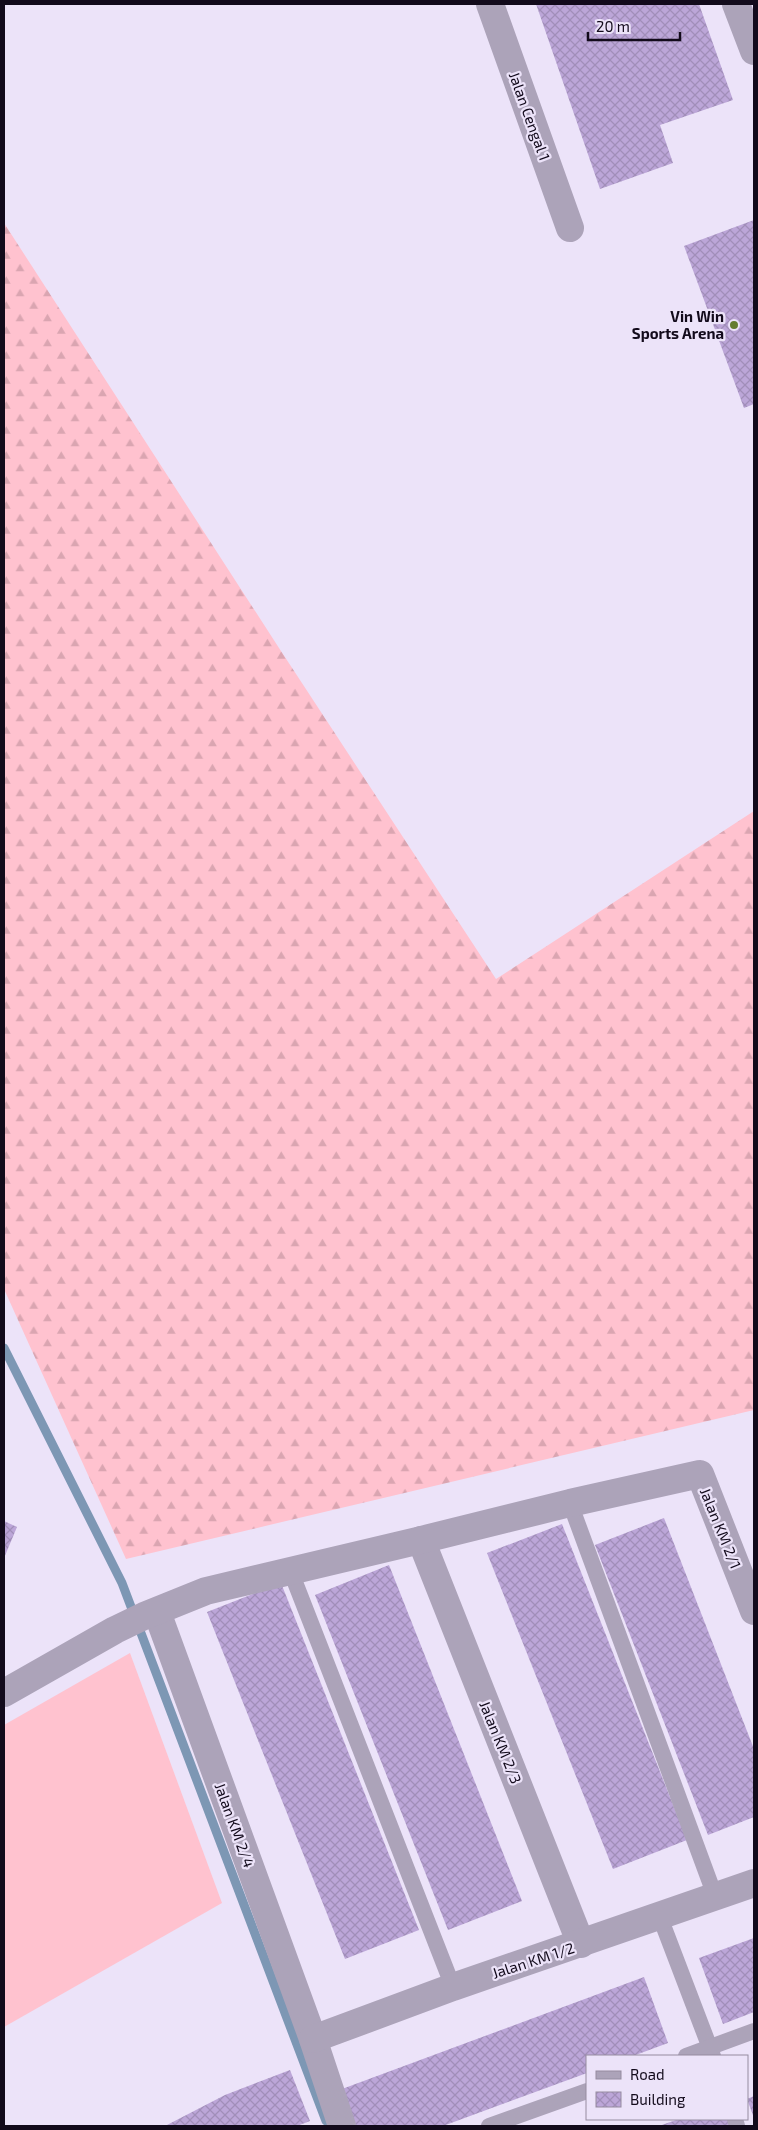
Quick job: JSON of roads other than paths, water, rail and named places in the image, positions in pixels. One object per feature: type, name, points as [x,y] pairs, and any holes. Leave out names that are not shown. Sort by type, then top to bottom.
[{"type":"street","name":"Jalan Cengal 1","points":[[490,4],[570,228]]},
{"type":"street","points":[[736,4],[754,51]]},
{"type":"street","name":"Jalan KM 2/1","points":[[570,1502],[700,1474],[747,1574],[754,1610]]},
{"type":"street","points":[[4,1693],[115,1630],[206,1591],[291,1572],[570,1502]]},
{"type":"street","name":"Jalan KM 2/3","points":[[421,1540],[581,1944]]},
{"type":"street","name":"Jalan KM 2/4","points":[[151,1614],[313,2039],[342,2126]]},
{"type":"street","name":"Jalan KM 1/2","points":[[313,2039],[453,1987],[754,1883]]},
{"type":"lane","points":[[570,1502],[715,1896]]},
{"type":"lane","points":[[291,1572],[453,1987]]},
{"type":"lane","points":[[660,1917],[712,2052]]},
{"type":"lane","points":[[692,2055],[712,2052],[754,2031]]},
{"type":"lane","points":[[488,2126],[586,2092]]},
{"type":"waterway","points":[[4,1348],[122,1583],[326,2121]]},
{"type":"place","name":"Vin Win Sports Arena","points":[[734,325]]}]
